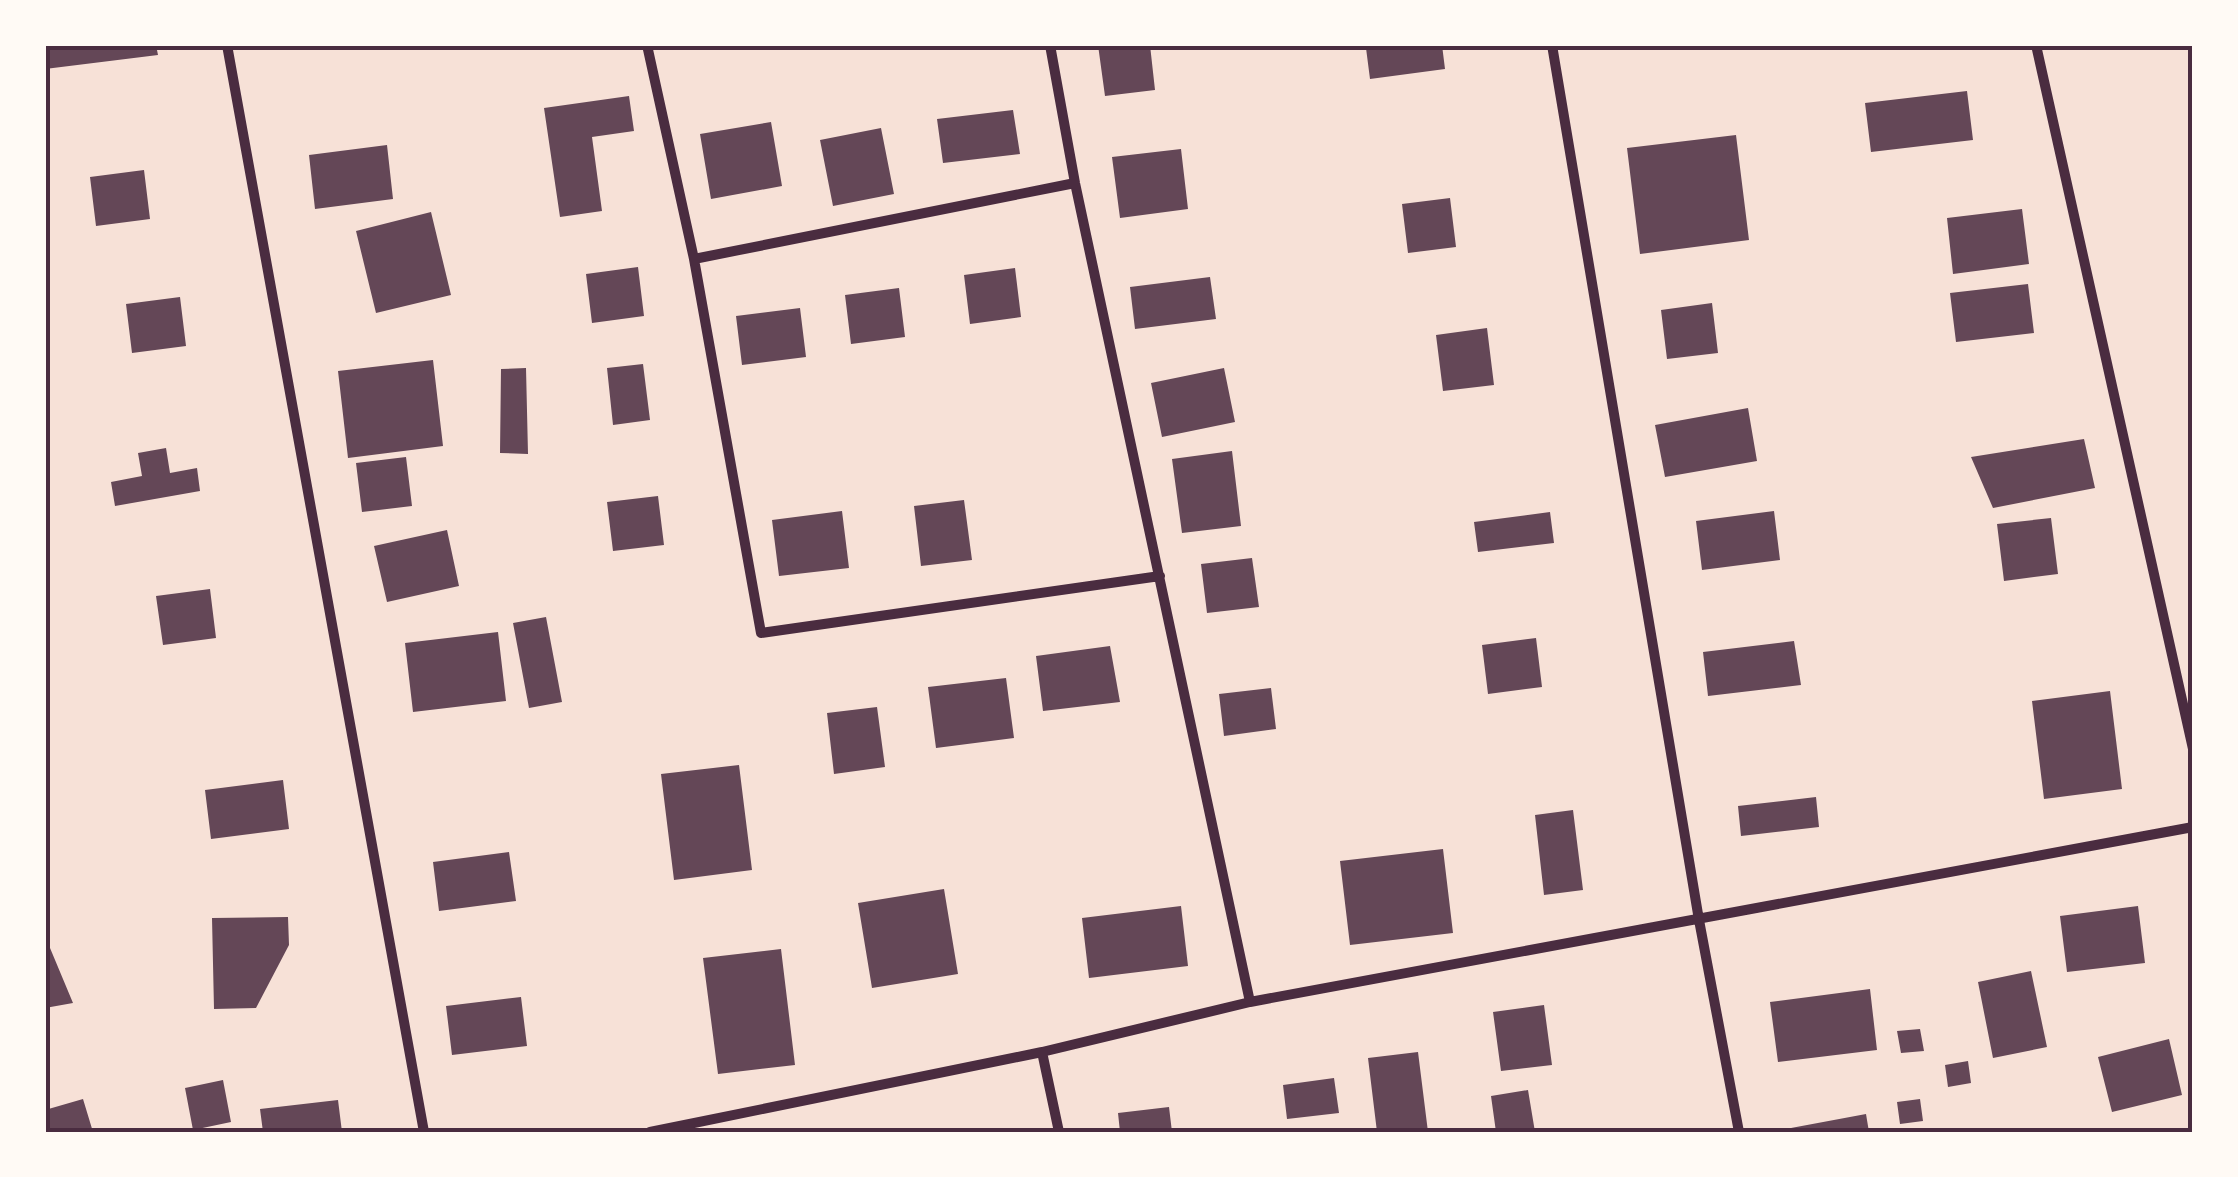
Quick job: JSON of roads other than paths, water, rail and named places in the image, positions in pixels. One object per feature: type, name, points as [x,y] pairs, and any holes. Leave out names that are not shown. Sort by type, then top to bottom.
[{"type":"street","points":[[227,45],[424,1132]]},
{"type":"street","points":[[647,45],[694,259],[760,634],[1160,576]]},
{"type":"street","points":[[1050,45],[1075,183],[1250,1002]]},
{"type":"street","points":[[1552,45],[1700,920],[1740,1132]]},
{"type":"street","points":[[2036,45],[2193,749]]},
{"type":"street","points":[[694,259],[1075,183]]},
{"type":"street","points":[[650,1132],[1042,1052],[1250,1002],[2193,828]]},
{"type":"street","points":[[1042,1052],[1059,1132]]}]
